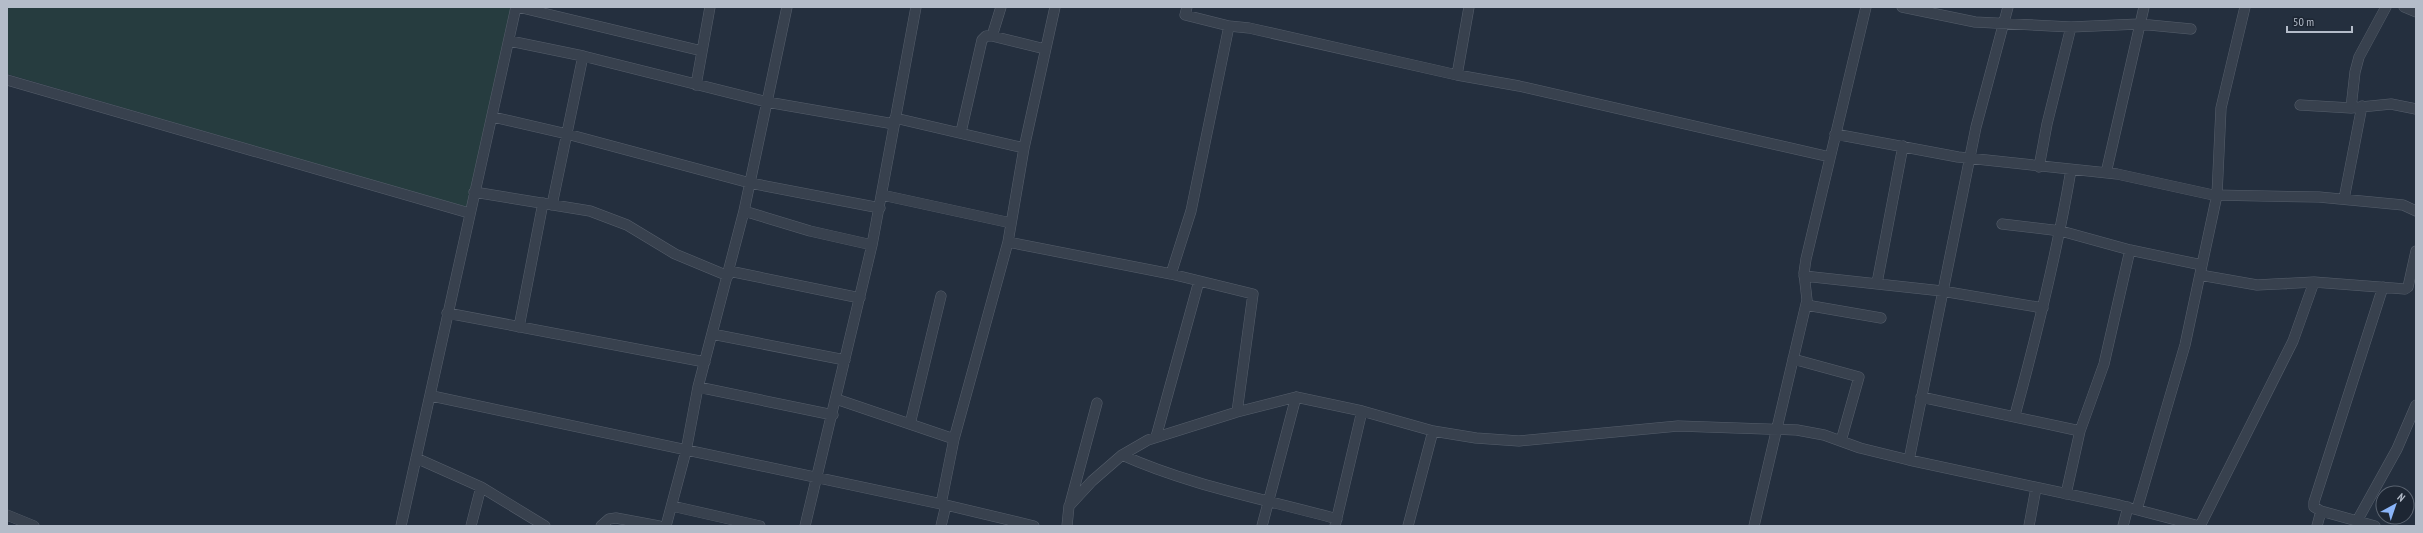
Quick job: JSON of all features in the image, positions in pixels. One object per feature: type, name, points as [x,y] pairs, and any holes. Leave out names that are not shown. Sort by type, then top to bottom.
[{"type":"street","points":[[401,526],[432,396],[447,313],[469,213],[493,117],[517,7],[702,51]]},
{"type":"street","points":[[696,85],[710,7]]},
{"type":"street","points":[[666,526],[686,450],[698,387],[744,211],[787,7]]},
{"type":"street","points":[[805,526],[833,415],[880,208],[894,121],[916,7]]},
{"type":"street","points":[[992,36],[1001,7]]},
{"type":"street","points":[[941,526],[954,439],[1008,242],[1024,148],[1055,7]]},
{"type":"street","points":[[1187,7],[1185,15],[1229,26],[1249,28],[1457,75],[1519,86],[1830,157]]},
{"type":"street","points":[[1457,75],[1469,7]]},
{"type":"street","points":[[1754,526],[1806,305],[1804,276],[1806,259],[1866,7]]},
{"type":"street","points":[[1902,7],[1976,22],[2002,22],[2071,27],[2139,24],[2191,29]]},
{"type":"street","points":[[1909,460],[1942,291],[1971,159],[1976,127],[2002,22],[2008,7]]},
{"type":"street","points":[[2106,173],[2144,7]]},
{"type":"street","points":[[2123,526],[2132,508],[2184,345],[2217,195],[2221,108],[2245,7]]},
{"type":"street","points":[[2351,108],[2355,72],[2359,57],[2386,7]]},
{"type":"street","points":[[2404,7],[2416,12]]},
{"type":"street","points":[[1171,274],[1191,211],[1229,26]]},
{"type":"street","points":[[2039,167],[2048,117],[2071,27]]},
{"type":"street","points":[[961,132],[982,40],[986,36],[992,36],[1045,49]]},
{"type":"street","points":[[510,41],[583,56],[767,102],[961,132],[1024,148]]},
{"type":"street","points":[[519,327],[548,204],[567,134],[583,56]]},
{"type":"street","points":[[7,80],[469,213]]},
{"type":"street","points":[[2300,105],[2351,108],[2391,104],[2416,109]]},
{"type":"street","points":[[2344,199],[2362,106]]},
{"type":"street","points":[[493,117],[567,134],[750,183],[880,208]]},
{"type":"street","points":[[1835,134],[1971,159],[2106,173],[2190,192],[2217,195],[2344,199],[2403,205],[2416,211]]},
{"type":"street","points":[[1877,283],[1903,146]]},
{"type":"street","points":[[2015,416],[2061,231],[2070,170]]},
{"type":"street","points":[[474,192],[590,211],[619,222],[675,254],[728,273],[860,298]]},
{"type":"street","points":[[882,195],[1012,223]]},
{"type":"street","points":[[744,211],[810,231],[872,245]]},
{"type":"street","points":[[2002,224],[2061,231],[2257,285],[2314,282],[2405,289],[2408,287],[2416,251]]},
{"type":"street","points":[[1008,242],[1171,274],[1253,294],[1237,412]]},
{"type":"street","points":[[2066,494],[2080,430],[2104,364],[2130,250]]},
{"type":"street","points":[[1804,276],[1942,291],[2043,308]]},
{"type":"street","points":[[1156,437],[1199,281]]},
{"type":"street","points":[[1069,506],[1092,481],[1122,455],[1156,437],[1237,412],[1296,397],[1362,411],[1433,430],[1476,438],[1518,441],[1678,426],[1777,428],[1811,432],[1909,460],[2132,508],[2200,526],[2293,341],[2314,282]]},
{"type":"street","points":[[2375,526],[2321,511],[2314,507],[2314,496],[2383,288]]},
{"type":"street","points":[[910,424],[940,296]]},
{"type":"street","points":[[1806,305],[1881,318]]},
{"type":"street","points":[[447,313],[705,362]]},
{"type":"street","points":[[712,334],[845,360]]},
{"type":"street","points":[[1793,359],[1859,377],[1840,441]]},
{"type":"street","points":[[698,387],[833,415]]},
{"type":"street","points":[[432,396],[944,504],[1034,526]]},
{"type":"street","points":[[1262,526],[1296,397]]},
{"type":"street","points":[[1921,397],[2080,430]]},
{"type":"street","points":[[836,399],[954,439]]},
{"type":"street","points":[[1067,526],[1069,506],[1097,404]]},
{"type":"street","points":[[2357,521],[2397,450],[2416,405]]},
{"type":"street","points":[[1122,455],[1147,466],[1209,486],[1270,500],[1336,522],[1362,411]]},
{"type":"street","points":[[1408,526],[1433,430]]},
{"type":"street","points":[[416,458],[481,487],[545,526]]},
{"type":"street","points":[[471,526],[481,487]]},
{"type":"street","points":[[2029,526],[2036,488]]},
{"type":"street","points":[[672,506],[760,526]]},
{"type":"street","points":[[2317,526],[2321,511]]},
{"type":"street","points":[[601,526],[609,519],[616,518],[660,526]]},
{"type":"street","points":[[11,520],[34,526]]},
{"type":"green space","points":[[7,7],[512,7],[467,208],[7,74]]}]
